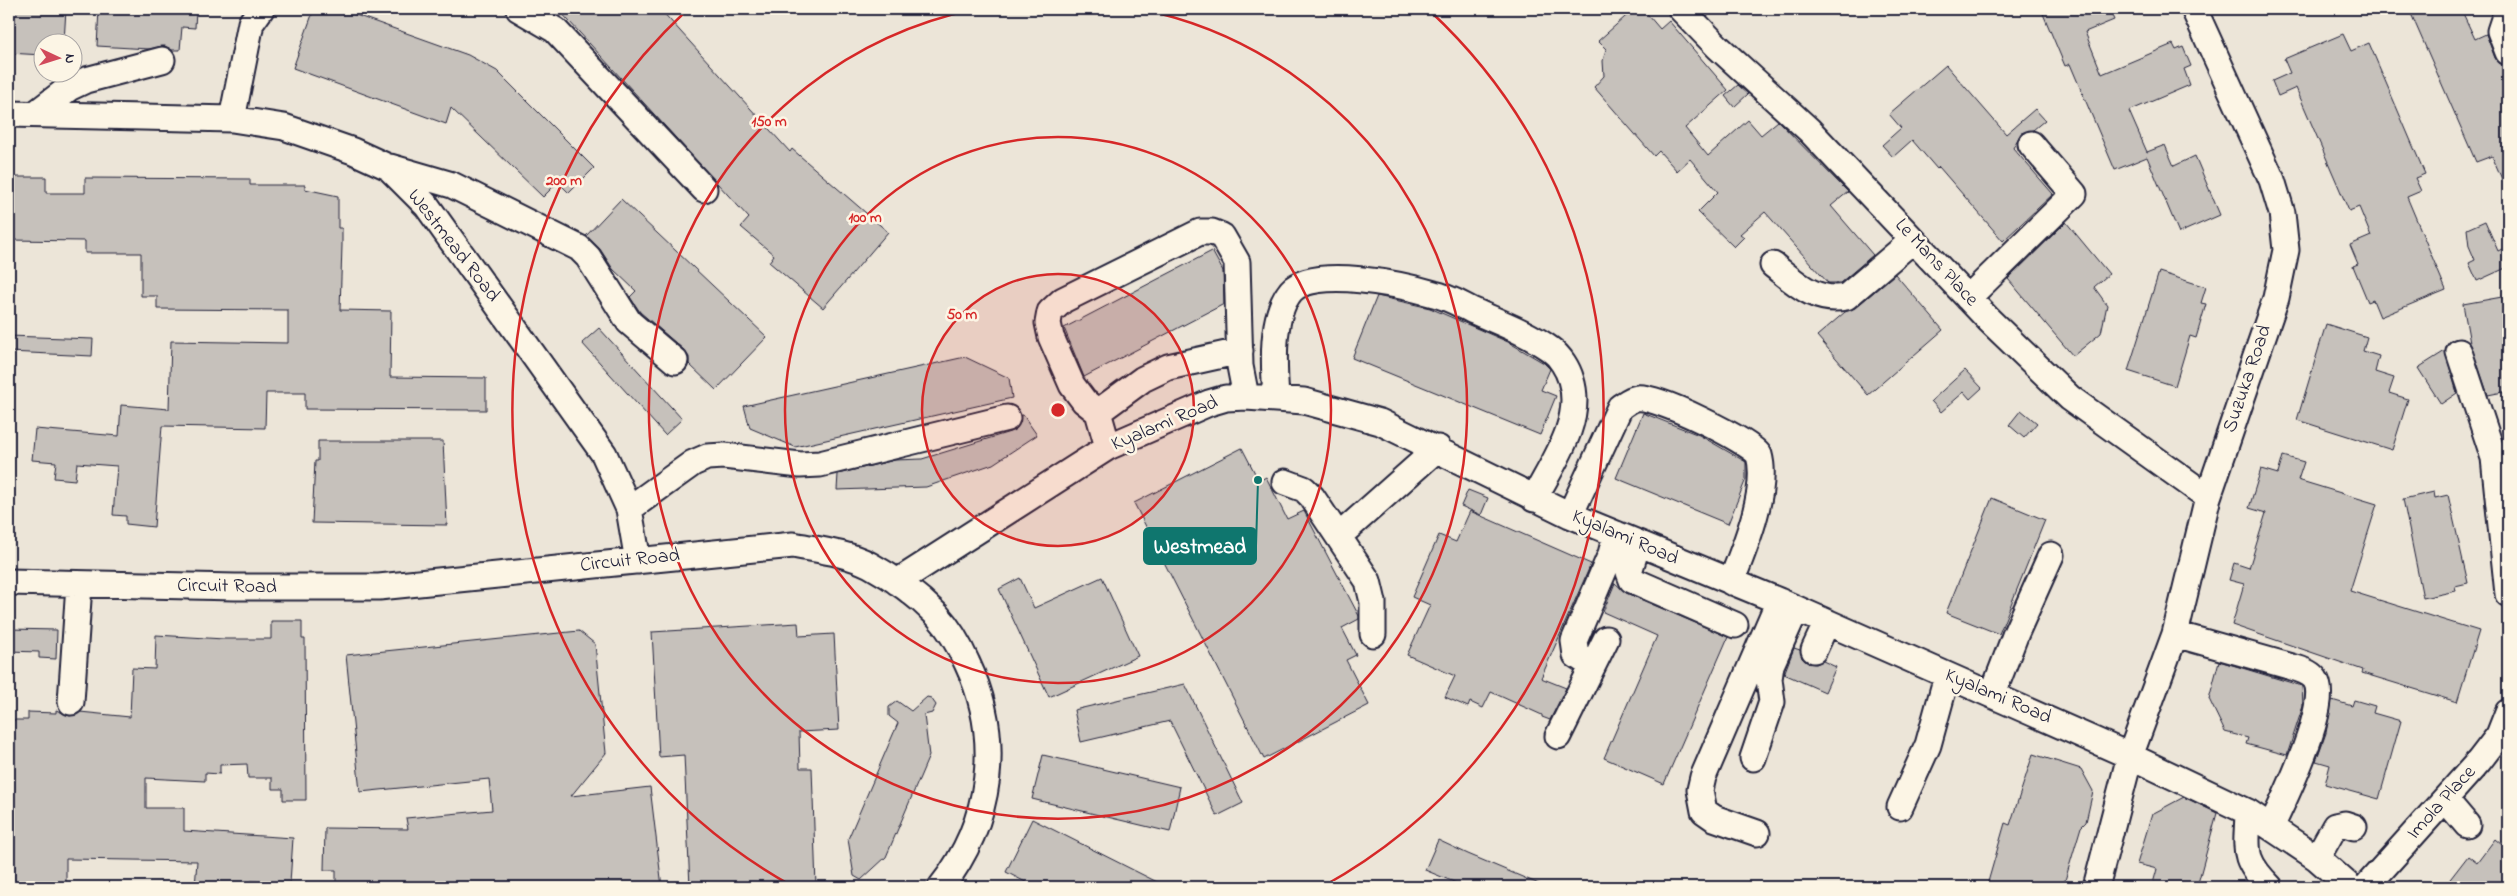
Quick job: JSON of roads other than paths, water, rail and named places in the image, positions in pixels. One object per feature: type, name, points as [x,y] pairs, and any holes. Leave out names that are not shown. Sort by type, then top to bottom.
[{"type":"lane","points":[[232,119],[251,23],[261,9]]},
{"type":"lane","points":[[519,9],[555,30],[704,189]]},
{"type":"lane","name":"Le Mans Place","points":[[1681,9],[1718,47],[1809,130],[1968,298],[2040,370],[2085,411],[2208,497]]},
{"type":"lane","name":"Suzuka Road","points":[[2096,887],[2130,756],[2175,634],[2208,497],[2276,298],[2286,250],[2282,213],[2272,180],[2194,9]]},
{"type":"lane","points":[[2508,16],[2505,16],[2500,31],[2508,52]]},
{"type":"lane","points":[[35,114],[69,88],[86,80],[162,60]]},
{"type":"lane","name":"Westmead Road","points":[[9,114],[232,119],[284,127],[353,151],[388,167],[427,206],[598,446],[629,509],[638,561]]},
{"type":"lane","points":[[1968,298],[2074,194],[2031,144]]},
{"type":"lane","points":[[388,167],[452,186],[580,248],[588,257],[629,322],[675,361]]},
{"type":"lane","points":[[1108,447],[1098,412],[1084,401],[1072,385],[1051,337],[1048,323],[1050,312],[1063,300],[1200,232],[1212,232],[1222,236],[1237,262],[1240,366],[1246,397]]},
{"type":"lane","points":[[1773,265],[1809,293],[1833,300],[1846,297],[1913,240]]},
{"type":"lane","points":[[1276,398],[1273,356],[1280,313],[1292,291],[1315,279],[1366,280],[1436,294],[1524,334],[1552,350],[1563,362],[1571,379],[1575,413],[1559,452],[1534,499]]},
{"type":"lane","points":[[1098,412],[1143,379],[1168,366],[1240,351]]},
{"type":"lane","points":[[2459,352],[2494,458],[2508,594]]},
{"type":"lane","name":"Kyalami Road","points":[[897,582],[1108,447],[1209,403],[1226,398],[1276,398],[1304,401],[1380,422],[1438,448],[1534,499],[1827,622],[2130,756],[2248,812],[2317,858],[2350,887]]},
{"type":"lane","points":[[1570,515],[1620,408],[1637,398],[1657,401],[1746,444],[1759,455],[1762,480],[1749,536],[1731,582]]},
{"type":"lane","points":[[629,509],[693,462],[707,457],[724,456],[800,465],[820,464],[1008,418]]},
{"type":"lane","points":[[1339,536],[1438,448]]},
{"type":"lane","points":[[1285,482],[1304,489],[1312,497],[1368,581],[1373,602],[1374,634]]},
{"type":"lane","points":[[1627,539],[1629,572],[1632,580],[1735,625]]},
{"type":"lane","points":[[1591,665],[1576,655],[1574,642],[1611,554],[1627,539]]},
{"type":"lane","name":"Circuit Road","points":[[9,582],[79,585],[380,587],[794,545],[836,553],[869,565],[897,582],[938,616],[961,651],[977,684],[986,722],[989,754],[986,791],[974,831],[957,866],[941,887]]},
{"type":"lane","points":[[1993,694],[2016,633],[2051,555]]},
{"type":"lane","points":[[71,702],[79,585]]},
{"type":"lane","points":[[1753,758],[1772,702],[1769,679],[1771,665],[1787,605]]},
{"type":"lane","points":[[1757,833],[1733,826],[1704,811],[1700,790],[1703,777],[1787,605]]},
{"type":"lane","points":[[1814,650],[1827,622]]},
{"type":"lane","points":[[2175,634],[2292,666],[2307,672],[2316,679],[2318,688],[2317,711],[2288,791],[2271,826]]},
{"type":"lane","points":[[1558,736],[1591,665],[1606,639]]},
{"type":"lane","points":[[1900,807],[1928,745],[1947,676]]},
{"type":"lane","name":"Imola Place","points":[[2366,887],[2445,799],[2499,735],[2508,712]]},
{"type":"lane","points":[[2445,799],[2467,825]]},
{"type":"lane","points":[[2248,812],[2249,861],[2252,868],[2270,887]]},
{"type":"lane","points":[[2317,858],[2335,826],[2345,824],[2354,827]]},
{"type":"place","name":"Westmead","points":[[1258,480]]}]
